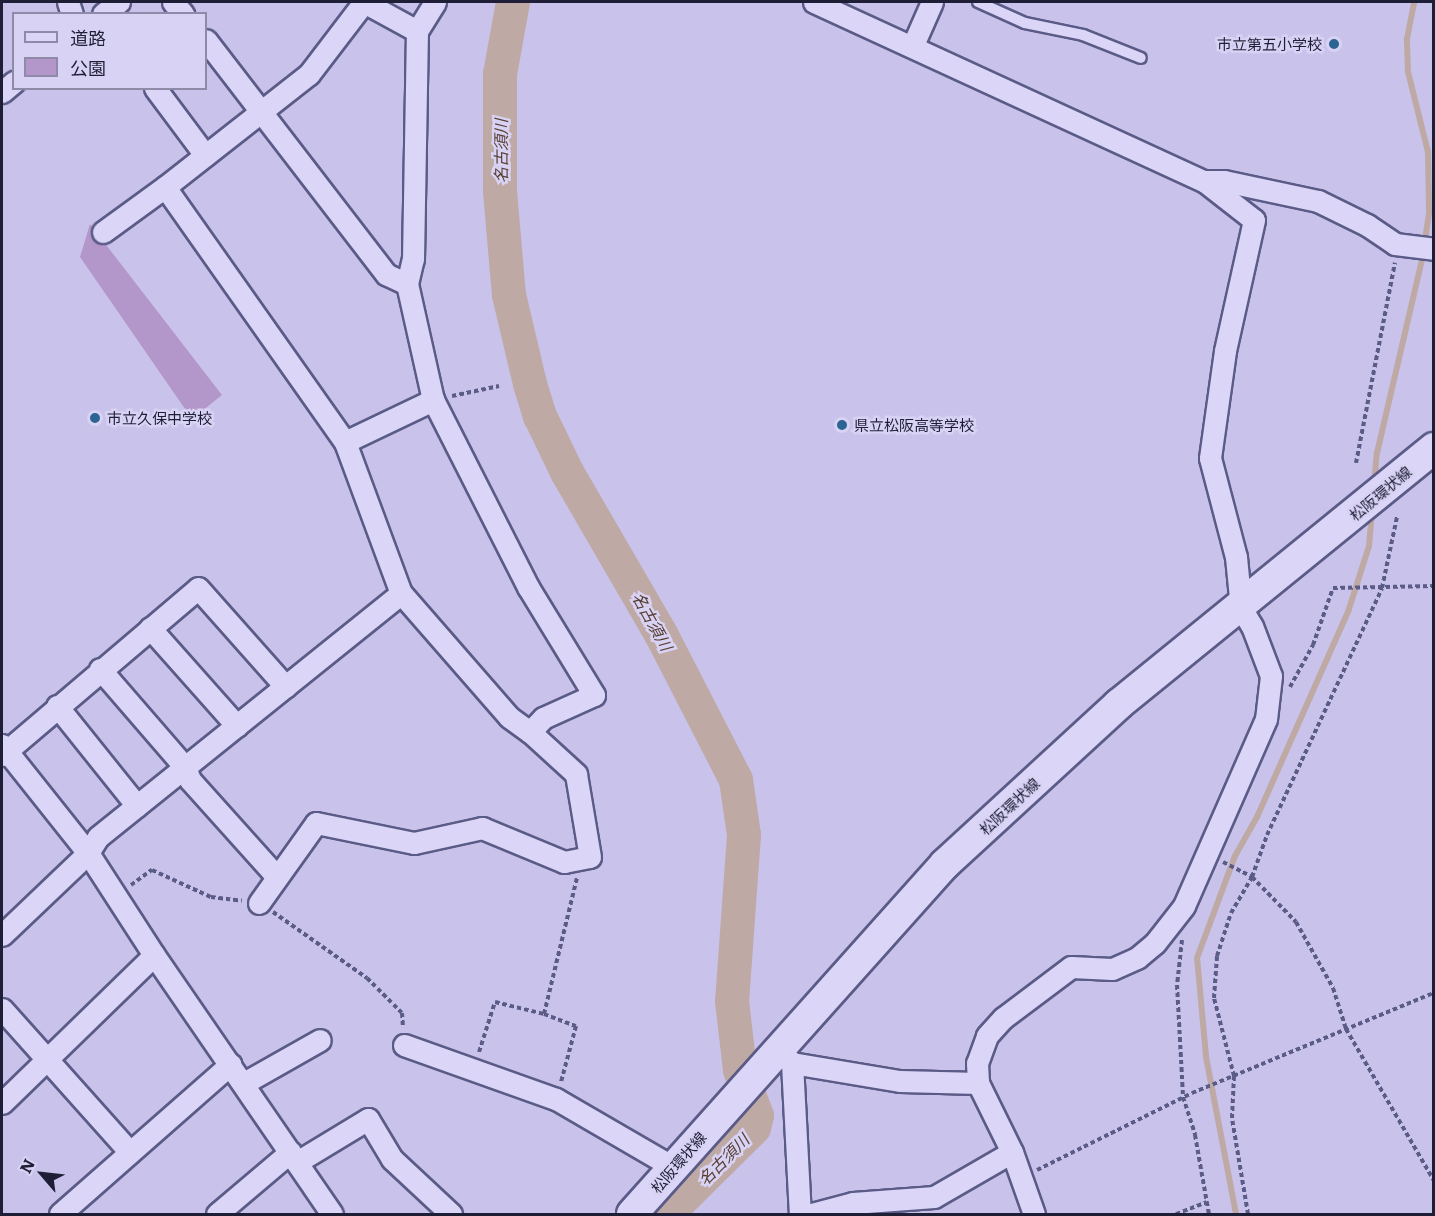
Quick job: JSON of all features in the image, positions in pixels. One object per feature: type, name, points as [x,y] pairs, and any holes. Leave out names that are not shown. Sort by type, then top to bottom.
[{"type":"main road","name":"松阪環状線","points":[[632,1215],[719,1115],[780,1058],[945,864],[1119,704],[1241,608],[1426,454]]},
{"type":"street","points":[[106,12],[119,2]]},
{"type":"street","points":[[103,232],[165,187],[309,74],[364,2],[417,31]]},
{"type":"street","points":[[435,2],[417,31],[413,259],[407,284],[433,400],[528,587],[594,695],[543,718],[530,732]]},
{"type":"street","points":[[814,2],[913,45],[1204,181],[1254,220],[1225,351],[1210,458],[1236,557],[1241,608],[1252,626],[1271,676],[1266,719],[1184,906],[1155,943],[1137,958],[1112,969],[1071,967],[1003,1018],[987,1036],[977,1064],[978,1083],[1012,1152],[1034,1215]]},
{"type":"street","points":[[913,45],[932,2]]},
{"type":"street","points":[[207,41],[263,110],[386,274],[407,284]]},
{"type":"street","points":[[156,90],[205,155]]},
{"type":"street","points":[[1204,181],[1224,181],[1318,201],[1367,225],[1395,244],[1434,249]]},
{"type":"street","points":[[165,187],[345,442],[401,593],[509,717],[530,732],[576,774],[590,857],[564,862],[482,828],[414,843],[316,823],[276,876],[259,903]]},
{"type":"street","points":[[345,442],[433,400]]},
{"type":"street","points":[[286,687],[198,588],[3,750],[88,853],[154,956],[231,1064],[293,1157],[323,1211]]},
{"type":"street","points":[[2,934],[88,853],[98,837],[401,593]]},
{"type":"street","points":[[150,628],[237,726]]},
{"type":"street","points":[[100,669],[185,766],[190,780],[276,876]]},
{"type":"street","points":[[57,706],[137,806]]},
{"type":"street","points":[[2,1103],[154,956]]},
{"type":"street","points":[[2,1009],[130,1152]]},
{"type":"street","points":[[244,1083],[320,1040]]},
{"type":"street","points":[[404,1045],[556,1099],[673,1167]]},
{"type":"street","points":[[800,1215],[780,1058],[900,1081],[978,1083]]},
{"type":"street","points":[[60,1215],[231,1064]]},
{"type":"street","points":[[217,1215],[293,1157],[368,1119],[392,1159],[451,1215]]},
{"type":"street","points":[[812,1215],[853,1203],[934,1197],[1012,1152]]},
{"type":"lane","points":[[978,2],[1025,23],[1083,35],[1141,58]]},
{"type":"path","points":[[1356,463],[1395,273],[1395,244]]},
{"type":"path","points":[[433,400],[499,386]]},
{"type":"path","points":[[1248,1215],[1232,1118],[1234,1076],[1214,998],[1217,956],[1231,913],[1252,877],[1267,835],[1382,588],[1396,517]]},
{"type":"path","points":[[1266,719],[1292,685],[1313,645],[1333,588],[1434,586]]},
{"type":"path","points":[[1207,853],[1252,877],[1296,922],[1334,988],[1346,1029],[1434,1180]]},
{"type":"path","points":[[544,1014],[578,877],[564,862]]},
{"type":"path","points":[[115,895],[152,870],[211,897],[259,903],[367,978],[402,1013],[404,1045]]},
{"type":"path","points":[[1184,906],[1177,985],[1184,1097],[1209,1215]]},
{"type":"path","points":[[1022,1176],[1075,1154],[1125,1123],[1434,993]]},
{"type":"path","points":[[472,1070],[495,1002],[544,1014],[576,1026],[556,1099]]},
{"type":"path","points":[[1176,1215],[1207,1202]]},
{"type":"green space","points":[[90,224],[222,395],[192,419],[80,257]]},
{"type":"waterway","name":"名古須川","points":[[513,2],[500,74],[500,191],[509,295],[530,384],[540,416],[567,472],[661,634],[736,780],[744,835],[732,1001],[740,1070],[757,1116],[754,1128],[667,1214]]},
{"type":"waterway","points":[[1374,485],[1377,453],[1422,260],[1429,213],[1428,152],[1408,72],[1407,39],[1414,2]]},
{"type":"waterway","points":[[1236,1214],[1206,1056],[1197,958],[1235,856],[1257,817],[1349,609],[1369,546],[1372,510]]},
{"type":"place","name":"市立第五小学校","points":[[1334,44]]},
{"type":"place","name":"市立久保中学校","points":[[95,418]]},
{"type":"place","name":"県立松阪高等学校","points":[[842,425]]}]
